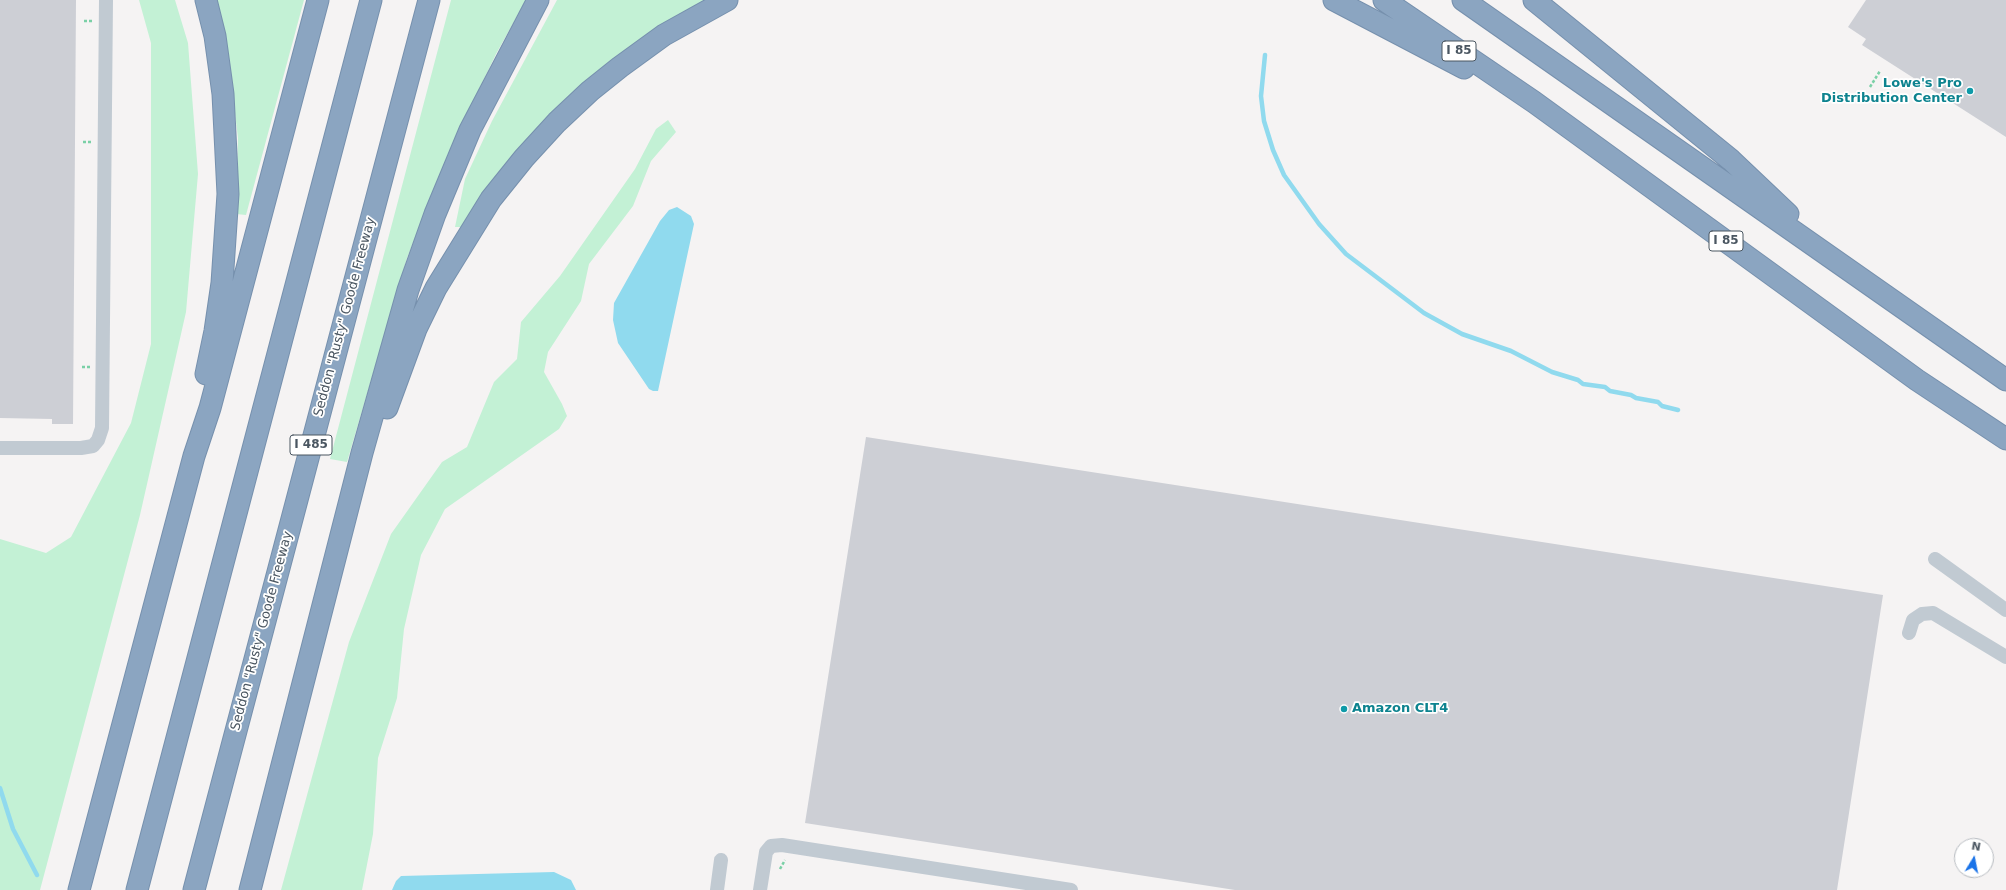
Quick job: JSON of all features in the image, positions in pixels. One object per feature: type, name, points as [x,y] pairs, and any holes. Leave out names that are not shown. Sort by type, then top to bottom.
[{"type":"highway","points":[[194,456],[198,406],[215,331],[222,283],[228,194],[223,94],[215,36],[206,0]]},
{"type":"highway","points":[[79,890],[194,456],[210,408],[318,0]]},
{"type":"highway","points":[[136,890],[371,0]]},
{"type":"highway","name":"Seddon \"Rusty\" Goode Freeway","points":[[194,890],[429,0]]},
{"type":"highway","points":[[250,890],[362,453],[399,319],[435,214],[470,130],[538,0]]},
{"type":"highway","points":[[362,453],[373,443],[416,329],[436,288],[469,232],[496,193],[524,158],[557,122],[590,91],[664,34],[727,0]]},
{"type":"highway","points":[[1334,0],[1435,54],[1534,102]]},
{"type":"highway","name":"I 85","points":[[1384,0],[1534,102],[1917,380],[2006,439]]},
{"type":"highway","points":[[1463,0],[1840,262],[2006,380]]},
{"type":"highway","points":[[1534,0],[1732,160],[1840,262]]},
{"type":"lane","points":[[0,448],[81,448],[92,446],[98,440],[102,428],[106,0]]},
{"type":"lane","points":[[1935,559],[2006,610]]},
{"type":"lane","points":[[1909,633],[1913,620],[1922,614],[1933,613],[2006,657]]},
{"type":"lane","points":[[760,890],[766,852],[771,846],[782,845],[1071,890]]},
{"type":"lane","points":[[717,890],[721,860]]},
{"type":"path","points":[[1870,87],[1880,71]]},
{"type":"green space","points":[[139,0],[175,0],[188,43],[198,174],[186,312],[140,515],[40,890],[0,890],[0,539],[46,553],[71,537],[131,423],[151,344],[151,43]]},
{"type":"green space","points":[[214,0],[304,0],[246,215],[236,214],[238,138],[227,49]]},
{"type":"green space","points":[[451,0],[526,0],[496,54],[448,154],[407,258],[347,462],[330,459]]},
{"type":"green space","points":[[557,0],[706,0],[622,53],[464,227],[455,227],[465,179],[492,121]]},
{"type":"green space","points":[[668,120],[676,132],[651,161],[633,206],[589,264],[581,301],[548,352],[544,372],[567,416],[559,429],[445,509],[421,555],[404,629],[397,698],[378,758],[373,834],[362,890],[281,890],[349,642],[391,534],[442,462],[467,447],[494,382],[517,359],[521,322],[560,276],[635,169],[656,129]]},
{"type":"water","points":[[677,207],[691,216],[694,224],[658,391],[653,391],[649,389],[618,343],[613,320],[614,303],[660,221],[669,210]]},
{"type":"water","points":[[554,872],[571,880],[576,890],[392,890],[396,881],[401,876]]},
{"type":"building","points":[[0,0],[76,0],[73,424],[52,424],[52,419],[0,418]]},
{"type":"building","name":"Lowe's Pro Distribution Center","points":[[1866,0],[2006,0],[2006,137],[1862,45],[1866,39],[1848,27]]},
{"type":"building","name":"Amazon CLT4","points":[[866,437],[1883,595],[1837,890],[1235,890],[805,823]]},
{"type":"waterway","points":[[1265,55],[1261,96],[1264,121],[1273,150],[1284,175],[1319,224],[1346,254],[1424,313],[1462,334],[1511,351],[1552,372],[1578,380],[1583,384],[1605,387],[1610,391],[1658,402],[1662,406],[1678,410]]},
{"type":"waterway","points":[[0,788],[13,829],[37,875]]},
{"type":"place","name":"Lowe's Pro Distribution Center","points":[[1970,91]]},
{"type":"place","name":"Amazon CLT4","points":[[1344,709]]}]
